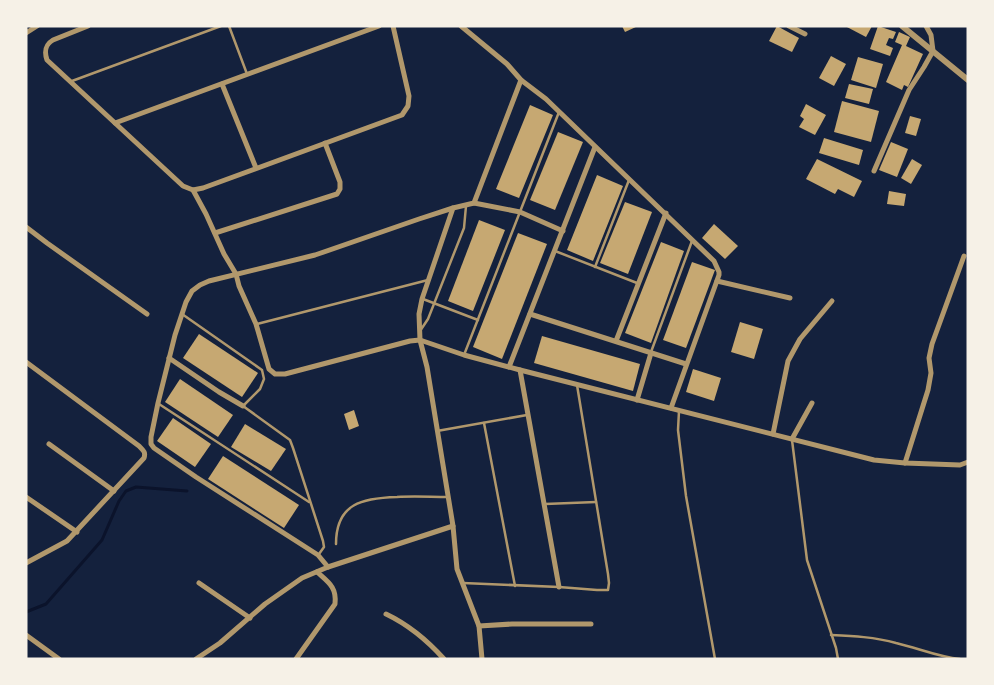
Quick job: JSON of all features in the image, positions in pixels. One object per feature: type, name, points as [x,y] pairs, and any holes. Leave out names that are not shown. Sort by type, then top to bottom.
[{"type":"street","points":[[26,33],[37,26]]},
{"type":"street","points":[[88,26],[48,43],[44,54],[47,60],[182,186],[193,190],[402,115],[408,106],[408,96],[393,26]]},
{"type":"street","points":[[115,123],[379,26]]},
{"type":"street","points":[[461,26],[560,112],[714,261],[719,275],[670,408]]},
{"type":"street","points":[[789,26],[805,34]]},
{"type":"street","points":[[902,26],[968,80]]},
{"type":"street","points":[[874,171],[909,90],[933,51],[931,35],[926,26]]},
{"type":"street","points":[[474,203],[521,80]]},
{"type":"street","points":[[222,84],[256,168]]},
{"type":"street","points":[[214,233],[337,194],[340,190],[340,182],[326,143]]},
{"type":"street","points":[[509,367],[595,147]]},
{"type":"street","points":[[193,190],[224,254],[236,274],[239,286],[256,324],[269,370],[275,374],[285,374],[420,340],[464,355],[520,370],[874,460],[904,463],[960,464],[968,462]]},
{"type":"street","points":[[328,567],[318,555],[196,477],[151,444],[158,403],[174,335],[192,290],[209,281],[315,255],[419,219],[474,203],[520,212],[563,231]]},
{"type":"street","points":[[453,208],[422,299],[419,314],[420,340],[427,367],[453,526],[457,569],[479,626],[482,659]]},
{"type":"street","points":[[616,341],[666,214]]},
{"type":"street","points":[[26,227],[147,314]]},
{"type":"street","points":[[904,463],[928,390],[931,373],[930,358],[932,344],[964,256]]},
{"type":"street","points":[[717,281],[790,298]]},
{"type":"street","points":[[773,434],[788,362],[800,339],[832,301]]},
{"type":"street","points":[[530,314],[686,364]]},
{"type":"street","points":[[637,400],[650,353]]},
{"type":"street","points":[[169,358],[243,406]]},
{"type":"street","points":[[26,362],[139,446],[144,450],[145,454],[144,458],[67,541],[26,563]]},
{"type":"street","points":[[520,370],[560,587]]},
{"type":"street","points":[[792,439],[812,403]]},
{"type":"street","points":[[49,444],[114,491]]},
{"type":"street","points":[[26,497],[76,532]]},
{"type":"street","points":[[196,659],[220,643],[265,604],[295,582],[328,567],[453,526]]},
{"type":"street","points":[[296,659],[335,604],[336,596],[331,585],[317,572]]},
{"type":"street","points":[[199,583],[250,618]]},
{"type":"street","points":[[386,614],[418,634],[444,659]]},
{"type":"street","points":[[479,626],[591,624]]},
{"type":"street","points":[[26,635],[59,659]]},
{"type":"lane","points":[[70,82],[221,26]]},
{"type":"lane","points":[[229,26],[247,75]]},
{"type":"lane","points":[[464,355],[560,112]]},
{"type":"lane","points":[[595,266],[629,179]]},
{"type":"lane","points":[[420,332],[428,319],[464,228],[466,205]]},
{"type":"lane","points":[[650,353],[692,241]]},
{"type":"lane","points":[[555,251],[638,283]]},
{"type":"lane","points":[[256,324],[428,280]]},
{"type":"lane","points":[[422,299],[478,320]]},
{"type":"lane","points":[[182,314],[262,370],[264,379],[260,389],[243,406],[290,440],[323,542],[324,547],[318,555]]},
{"type":"lane","points":[[462,583],[608,590],[608,574],[577,384]]},
{"type":"lane","points":[[158,403],[310,503]]},
{"type":"lane","points":[[679,410],[678,430],[686,496],[716,659]]},
{"type":"lane","points":[[437,431],[529,415]]},
{"type":"lane","points":[[484,423],[516,586]]},
{"type":"lane","points":[[792,439],[807,560],[838,659]]},
{"type":"lane","points":[[336,544],[339,521],[357,503],[377,497],[448,497]]},
{"type":"lane","points":[[545,504],[596,502]]},
{"type":"lane","points":[[831,635],[866,637],[895,642],[930,653],[960,659]]},
{"type":"building","points":[[622,26],[638,26],[625,32]]},
{"type":"building","points":[[777,26],[799,38],[792,52],[769,41]]},
{"type":"building","points":[[845,26],[872,26],[866,37]]},
{"type":"building","points":[[878,26],[896,32],[893,39],[889,38],[886,45],[893,48],[890,56],[870,49]]},
{"type":"building","points":[[899,32],[910,37],[906,46],[923,54],[908,87],[904,85],[902,90],[886,82],[902,45],[895,42]]},
{"type":"building","points":[[831,56],[846,64],[834,86],[819,78]]},
{"type":"building","points":[[858,57],[883,64],[876,88],[851,80]]},
{"type":"building","points":[[849,84],[873,89],[869,104],[845,98]]},
{"type":"building","points":[[842,101],[879,111],[871,142],[834,132]]},
{"type":"building","points":[[806,104],[826,115],[815,135],[799,127],[804,119],[800,116]]},
{"type":"building","points":[[530,105],[553,115],[519,198],[496,189]]},
{"type":"building","points":[[910,116],[921,119],[916,136],[905,133]]},
{"type":"building","points":[[558,132],[583,142],[555,210],[530,200]]},
{"type":"building","points":[[824,138],[863,150],[859,165],[819,153]]},
{"type":"building","points":[[891,142],[908,149],[897,177],[879,170]]},
{"type":"building","points":[[817,159],[862,181],[854,197],[838,189],[835,194],[806,179]]},
{"type":"building","points":[[912,159],[922,165],[911,184],[901,178]]},
{"type":"building","points":[[597,175],[623,186],[593,261],[567,250]]},
{"type":"building","points":[[889,191],[906,194],[904,206],[887,204]]},
{"type":"building","points":[[625,202],[652,212],[628,274],[600,263]]},
{"type":"building","points":[[479,220],[505,230],[473,311],[448,301]]},
{"type":"building","points":[[714,224],[738,246],[725,259],[702,238]]},
{"type":"building","points":[[518,233],[547,244],[502,359],[473,347]]},
{"type":"building","points":[[661,242],[684,251],[651,343],[625,333]]},
{"type":"building","points":[[692,262],[715,270],[686,348],[663,340]]},
{"type":"building","points":[[740,322],[763,329],[754,359],[731,352]]},
{"type":"building","points":[[199,334],[258,373],[242,397],[183,358]]},
{"type":"building","points":[[542,336],[640,364],[633,391],[534,363]]},
{"type":"building","points":[[693,369],[721,378],[714,401],[686,392]]},
{"type":"building","points":[[180,379],[233,415],[218,437],[165,402]]},
{"type":"building","points":[[354,410],[359,426],[349,430],[344,414]]},
{"type":"building","points":[[173,418],[211,444],[195,467],[157,441]]},
{"type":"building","points":[[245,424],[286,449],[271,471],[231,447]]},
{"type":"building","points":[[223,456],[299,505],[284,528],[208,479]]},
{"type":"waterway","points":[[26,612],[46,604],[102,540],[119,501],[126,491],[136,487],[187,491]]}]
